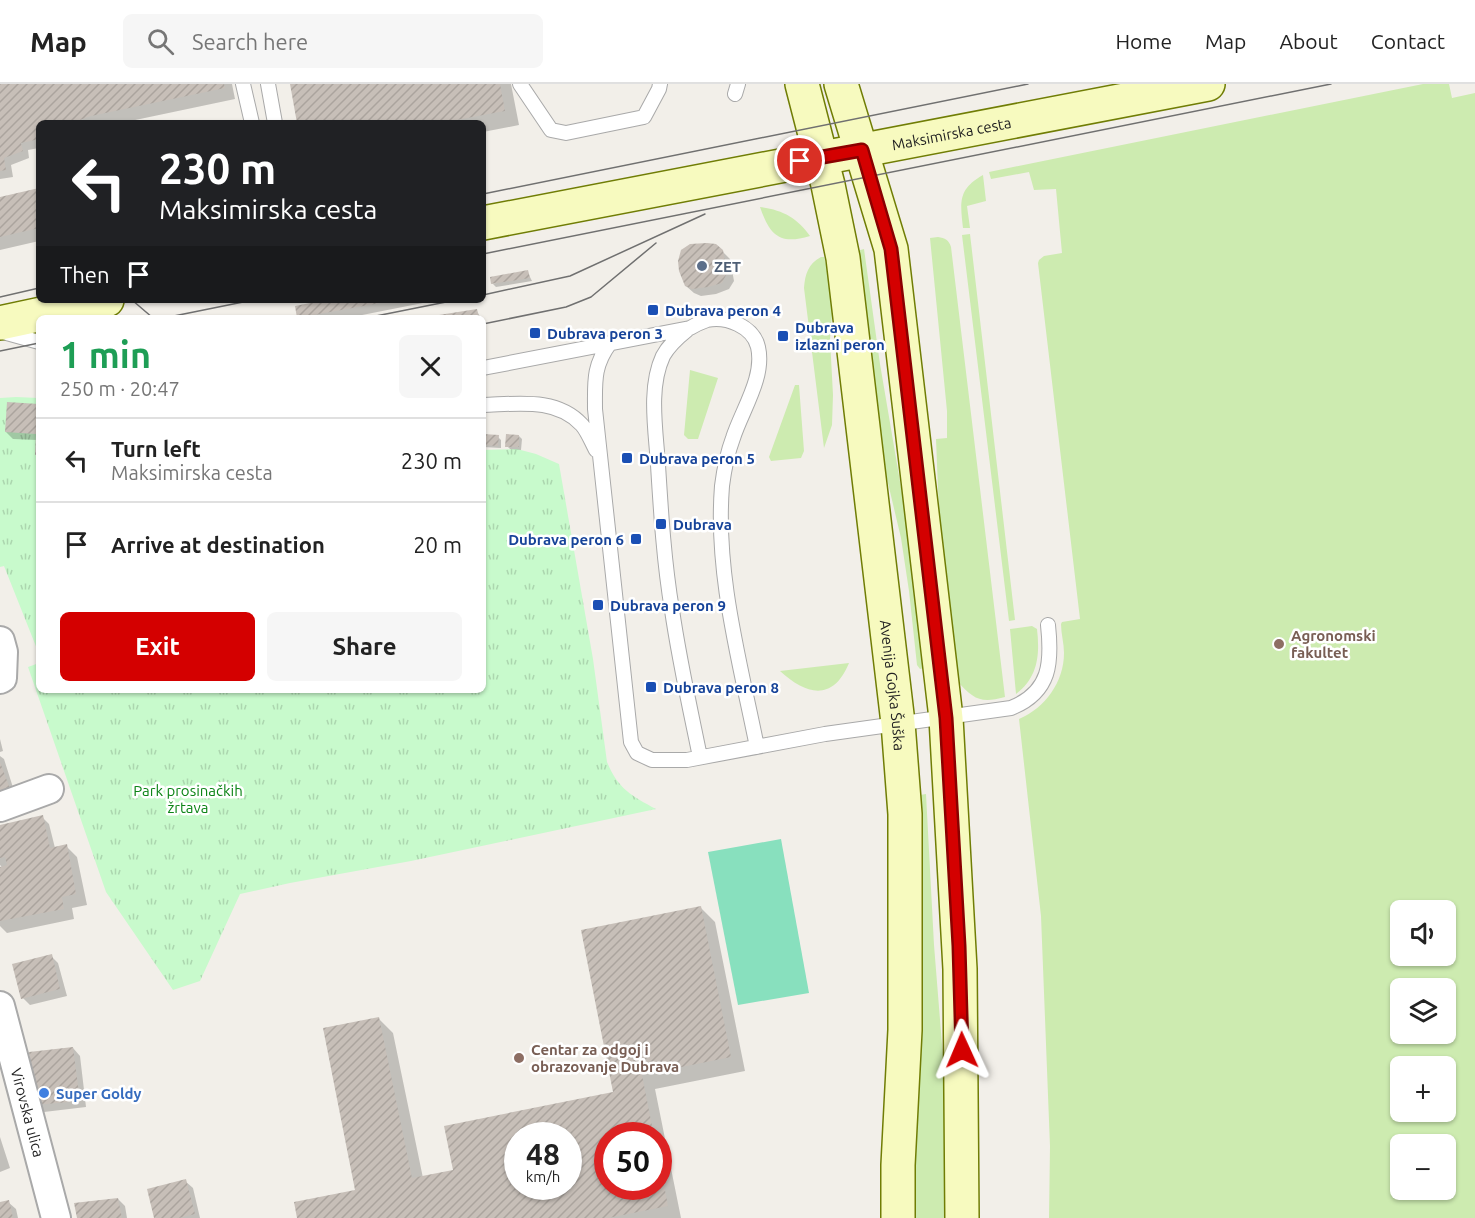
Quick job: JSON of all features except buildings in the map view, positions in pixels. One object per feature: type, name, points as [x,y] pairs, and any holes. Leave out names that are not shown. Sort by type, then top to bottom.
[{"type":"main road","name":"Avenija Gojka Šuška","points":[[802,84],[843,258],[898,723],[905,814],[906,947],[898,1218]]},
{"type":"main road","points":[[841,84],[891,249],[946,718],[960,969],[962,1218]]},
{"type":"main road","name":"Maksimirska cesta","points":[[486,222],[1208,84]]},
{"type":"main road","points":[[37,315],[93,303]]},
{"type":"main road","points":[[0,323],[36,315]]},
{"type":"street","points":[[0,641],[3,652],[2,678],[0,679]]},
{"type":"street","points":[[0,807],[49,789]]},
{"type":"street","name":"Virovska ulica","points":[[0,1006],[10,1085],[56,1218]]},
{"type":"lane","points":[[243,84],[251,120]]},
{"type":"lane","points":[[268,84],[274,120]]},
{"type":"lane","points":[[520,84],[520,88],[551,130],[567,133],[644,117],[660,84]]},
{"type":"lane","points":[[700,757],[671,608],[663,534],[655,402],[657,378],[663,357],[672,342],[690,328],[707,320],[725,319],[741,326],[752,335],[758,345],[759,360],[756,378],[725,463],[721,512],[728,595],[757,747]]},
{"type":"lane","points":[[486,367],[690,328]]},
{"type":"lane","points":[[0,332],[36,341]]},
{"type":"lane","points":[[610,343],[600,356],[594,377],[595,409],[631,742],[637,753],[652,760],[687,760],[898,723],[1011,708],[1030,699],[1043,682],[1050,663],[1048,625]]},
{"type":"lane","points":[[486,405],[536,404],[556,407],[583,426],[600,458]]},
{"type":"green space","name":"Agronomski fakultet","points":[[1423,84],[1449,84],[1452,98],[1475,93],[1475,1218],[1049,1218],[1050,1146],[1041,916],[1019,719],[1045,701],[1057,684],[1063,664],[1064,649],[1061,624],[1080,619],[1038,263],[1044,256],[1062,253],[1056,189],[1034,190],[1029,172],[991,179],[989,172]]},
{"type":"green space","points":[[983,175],[986,201],[967,206],[970,228],[963,228],[962,197],[969,186]]},
{"type":"green space","points":[[760,207],[776,210],[789,216],[810,236],[791,239],[778,236],[768,225]]},
{"type":"green space","points":[[970,234],[1015,620],[1009,621],[962,235]]},
{"type":"green space","points":[[938,237],[946,240],[951,247],[1005,697],[989,700],[973,696],[957,681],[939,514],[936,439],[947,438],[947,411],[930,238]]},
{"type":"green space","points":[[864,249],[880,364],[913,558],[924,668],[920,669],[917,665],[901,538],[878,441],[857,251]]},
{"type":"green space","points":[[821,257],[824,257],[832,286],[833,303],[830,339],[832,425],[824,448],[804,288],[808,270]]},
{"type":"green space","points":[[690,370],[718,378],[698,439],[688,439],[684,435]]},
{"type":"green space","points":[[795,385],[799,385],[804,451],[801,458],[771,461],[769,457]]},
{"type":"green space","points":[[0,398],[36,398],[36,646],[4,566],[0,567]]},
{"type":"green space","name":"Park prosinačkih žrtava","points":[[517,449],[559,464],[593,659],[607,762],[616,779],[627,791],[656,809],[411,861],[240,894],[200,981],[173,990],[106,892],[37,693],[486,693],[486,450]]},
{"type":"green space","points":[[1032,626],[1037,629],[1036,665],[1029,680],[1016,694],[1010,629]]},
{"type":"green space","points":[[849,663],[843,676],[835,684],[818,691],[800,685],[780,671]]},
{"type":"green space","name":"Park prosinačkih žrtava","points":[[36,664],[36,690],[28,667]]},
{"type":"green space","points":[[926,794],[934,945],[945,1082],[946,1218],[913,1218],[922,901],[920,795]]},
{"type":"green space","points":[[781,839],[809,993],[738,1005],[708,852]]},
{"type":"tram line","points":[[486,193],[1028,84]]},
{"type":"tram line","points":[[486,253],[1331,84]]},
{"type":"tram line","points":[[486,294],[570,276],[705,214]]},
{"type":"tram line","points":[[486,323],[566,307],[591,297],[656,243]]},
{"type":"tram line","points":[[0,297],[36,289]]},
{"type":"tram line","points":[[136,303],[150,315]]},
{"type":"tram line","points":[[179,315],[238,303]]},
{"type":"tram line","points":[[381,315],[441,303]]},
{"type":"tram line","points":[[0,351],[36,344]]},
{"type":"place","name":"ZET","points":[[702,266]]},
{"type":"place","name":"Dubrava peron 4","points":[[653,310]]},
{"type":"place","name":"Dubrava peron 3","points":[[535,333]]},
{"type":"place","name":"Dubrava izlazni peron","points":[[783,336]]},
{"type":"place","name":"Dubrava peron 5","points":[[627,458]]},
{"type":"place","name":"Dubrava","points":[[661,524]]},
{"type":"place","name":"Dubrava peron 6","points":[[636,539]]},
{"type":"place","name":"Dubrava peron 9","points":[[598,605]]},
{"type":"place","name":"Agronomski fakultet","points":[[1279,644]]},
{"type":"place","name":"Dubrava peron 8","points":[[651,687]]},
{"type":"place","name":"Centar za odgoj i obrazovanje Dubrava","points":[[519,1058]]},
{"type":"place","name":"Super Goldy","points":[[44,1093]]},
{"type":"route","points":[[800,161],[862,150],[891,249],[946,718],[959,946],[962,1050]]}]
